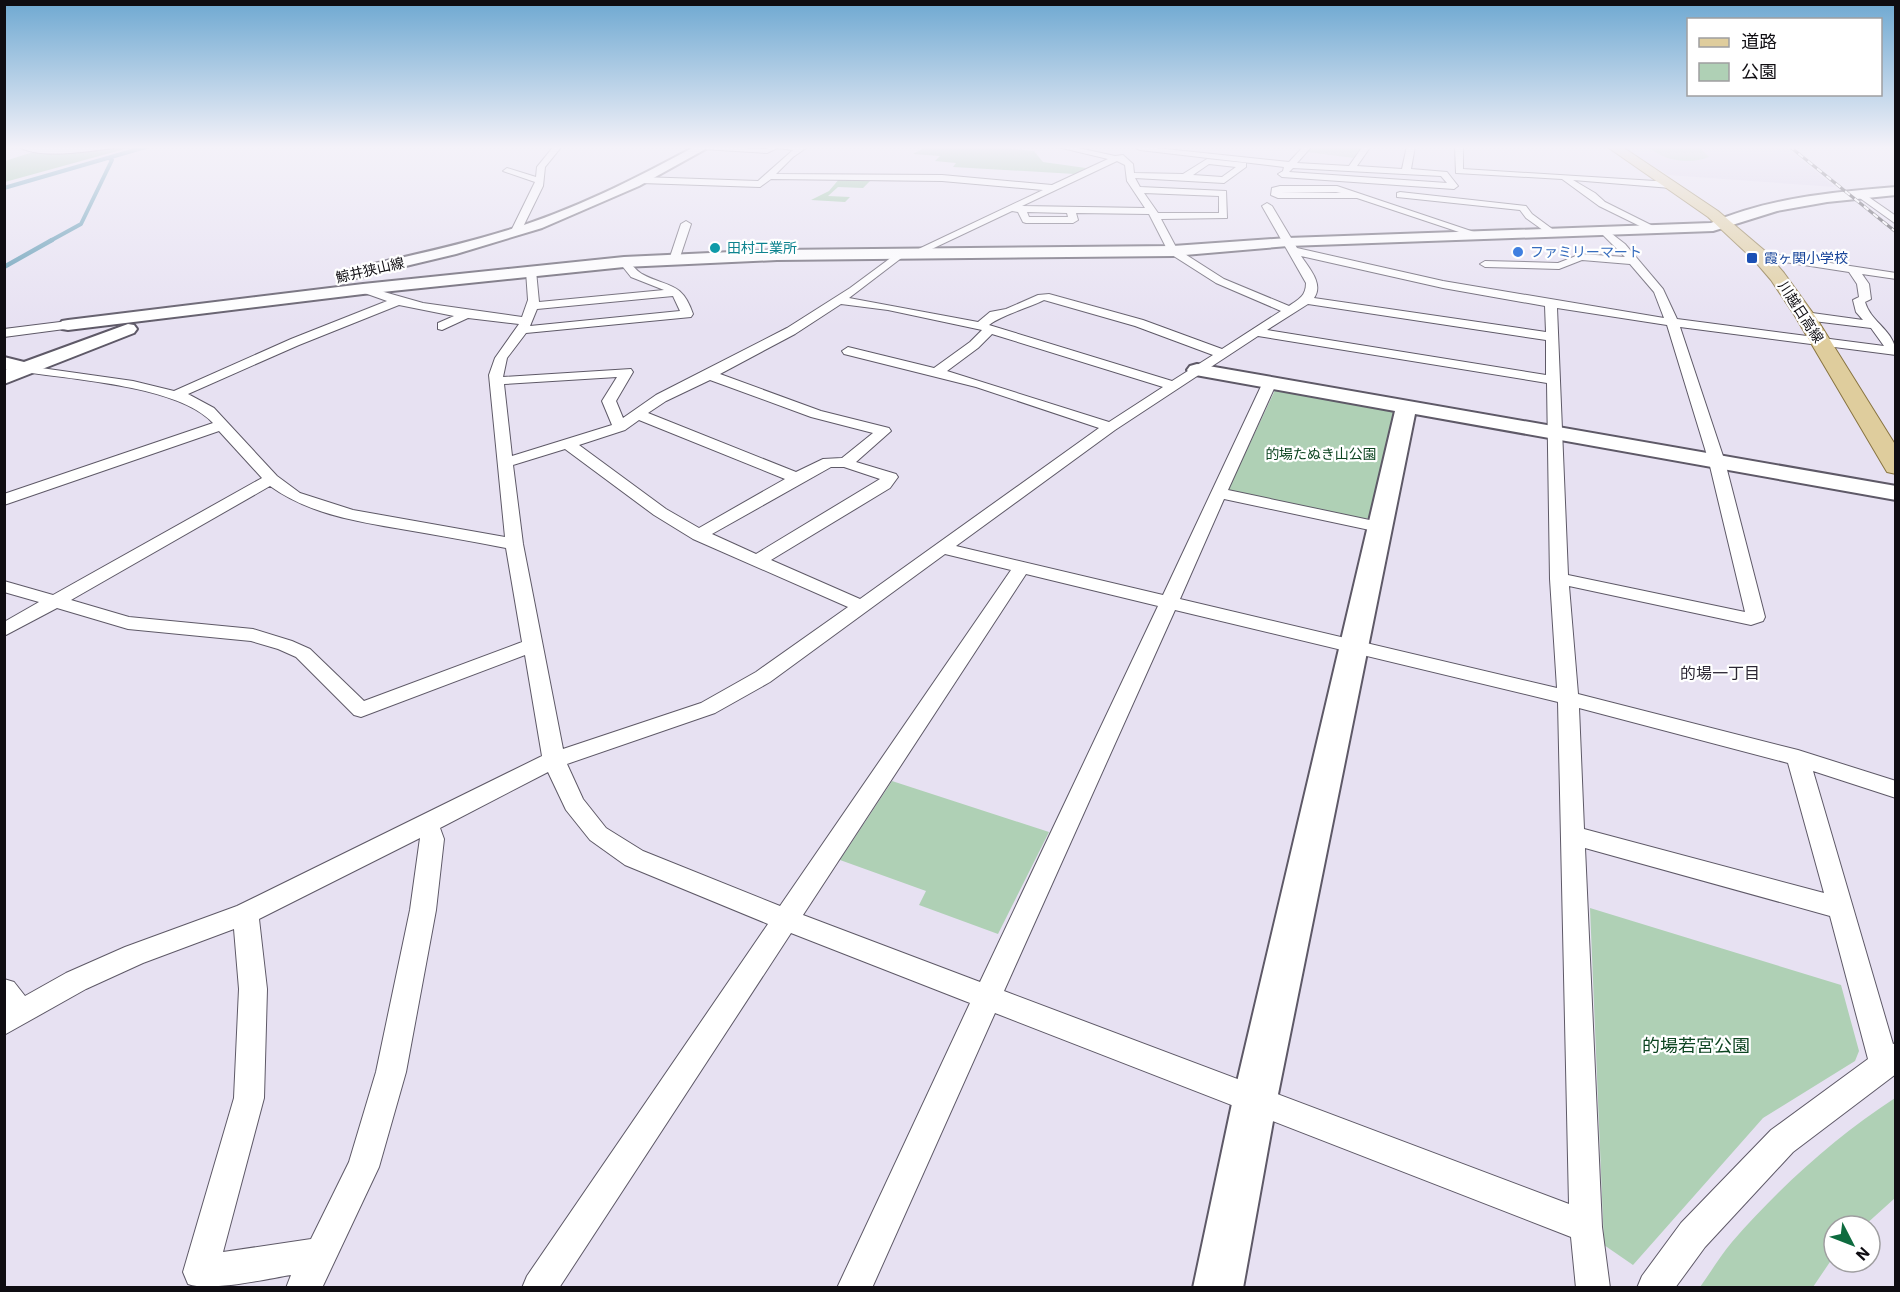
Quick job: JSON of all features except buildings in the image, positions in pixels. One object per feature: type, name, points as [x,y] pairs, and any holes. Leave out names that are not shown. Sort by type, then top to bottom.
[{"type":"main road","name":"川越日高線","points":[[1700,206],[1759,255],[1778,277],[1805,316],[1896,467]]},
{"type":"street","points":[[515,233],[528,206]]},
{"type":"street","name":"鯨井狭山線","points":[[4,378],[118,332],[188,310],[290,293],[432,256],[515,233],[578,206]]},
{"type":"street","points":[[505,463],[620,428],[661,398],[791,331],[906,254],[1014,206]]},
{"type":"street","points":[[1148,206],[1173,251],[1220,281],[1289,310]]},
{"type":"street","points":[[1008,209],[1224,216],[1224,206]]},
{"type":"street","points":[[10,1008],[134,956],[246,914],[554,760],[708,708],[763,677],[1110,427],[1306,300],[1312,292],[1312,283],[1267,206]]},
{"type":"street","points":[[1388,206],[1475,234]]},
{"type":"street","points":[[1506,206],[1524,208],[1529,216],[1550,231]]},
{"type":"street","points":[[1607,206],[1652,229]]},
{"type":"street","points":[[290,293],[363,289],[624,262],[777,255],[1173,251],[1292,247],[1475,234],[1713,227],[1731,218],[1785,206]]},
{"type":"street","points":[[1877,206],[1893,218]]},
{"type":"street","points":[[674,260],[686,224]]},
{"type":"street","points":[[1559,579],[1751,619],[1756,617],[1717,462],[1673,324],[1659,291],[1634,261],[1603,230]]},
{"type":"street","points":[[921,239],[937,242]]},
{"type":"street","points":[[1292,247],[1406,279],[1673,324],[1895,351]]},
{"type":"street","points":[[1759,255],[1896,276]]},
{"type":"street","points":[[1485,264],[1559,266],[1581,257],[1634,261]]},
{"type":"street","points":[[363,289],[398,301],[525,326],[687,314],[682,297],[632,274],[624,262]]},
{"type":"street","points":[[1852,268],[1863,284],[1865,299],[1859,300],[1859,305],[1895,351]]},
{"type":"street","points":[[531,271],[533,306],[525,326],[501,358],[496,381],[514,544],[554,760],[574,804],[597,834],[634,858],[786,920],[1586,1227]]},
{"type":"street","points":[[533,306],[675,292]]},
{"type":"street","points":[[938,371],[974,345],[994,315],[1009,312],[1042,297],[1050,297],[1139,323],[1223,354]]},
{"type":"street","points":[[838,300],[888,307],[985,327],[1172,385]]},
{"type":"street","points":[[1306,300],[1553,337]]},
{"type":"street","points":[[176,395],[398,301]]},
{"type":"street","points":[[1551,303],[1559,579],[1568,698],[1586,1227],[1593,1287]]},
{"type":"street","points":[[4,332],[188,310]]},
{"type":"street","points":[[442,326],[467,315]]},
{"type":"street","points":[[1805,316],[1875,325]]},
{"type":"street","points":[[1255,332],[1554,380]]},
{"type":"street","points":[[848,351],[938,371],[1044,403],[1110,427]]},
{"type":"street","points":[[4,363],[133,385],[176,395],[200,405],[222,425],[271,479],[294,496],[331,510],[514,544]]},
{"type":"street","points":[[1197,370],[1896,493]]},
{"type":"street","points":[[496,381],[626,372],[609,400],[620,428]]},
{"type":"street","points":[[709,375],[816,414],[884,431],[845,463]]},
{"type":"street","points":[[854,1287],[1270,382]]},
{"type":"street","points":[[1218,1287],[1255,1099],[1406,406]]},
{"type":"street","points":[[640,415],[797,478]]},
{"type":"street","points":[[4,500],[222,425]]},
{"type":"street","points":[[567,443],[660,512],[699,535],[861,606]]},
{"type":"street","points":[[699,535],[828,462],[845,463],[890,477],[884,485],[758,560]]},
{"type":"street","points":[[4,630],[271,479]]},
{"type":"street","points":[[1218,493],[1379,527]]},
{"type":"street","points":[[942,548],[1568,698],[1798,758],[1896,790]]},
{"type":"street","points":[[539,1287],[1022,567]]},
{"type":"street","points":[[4,586],[128,623],[253,635],[285,645],[303,653],[361,710],[533,645]]},
{"type":"street","points":[[1654,1287],[1693,1235],[1782,1141],[1890,1060],[1839,908],[1814,808],[1798,758]]},
{"type":"street","points":[[303,1287],[363,1167],[391,1072],[423,910],[432,838],[426,822]]},
{"type":"street","points":[[1572,835],[1839,908]]},
{"type":"street","points":[[246,914],[253,989],[249,1098],[200,1272],[321,1254]]},
{"type":"green space","name":"的場たぬき山公園","points":[[1282,389],[1387,408],[1394,413],[1370,518],[1361,519],[1228,490],[1275,390]]},
{"type":"green space","points":[[892,781],[1049,832],[998,934],[919,905],[926,891],[840,860]]},
{"type":"green space","name":"的場若宮公園","points":[[1590,908],[1841,985],[1859,1051],[1855,1061],[1763,1118],[1633,1265],[1604,1245]]},
{"type":"green space","points":[[1895,1098],[1895,1198],[1877,1214],[1822,1214],[1822,1274],[1813,1287],[1700,1287],[1723,1253],[1769,1202],[1830,1146]]},
{"type":"waterway","points":[[50,241],[81,224],[90,206]]},
{"type":"waterway","points":[[4,267],[52,240]]},
{"type":"railway","points":[[1864,206],[1896,232]]},
{"type":"place","name":"田村工業所","points":[[715,248]]},
{"type":"place","name":"ファミリーマート","points":[[1518,252]]},
{"type":"place","name":"霞ヶ関小学校","points":[[1752,258]]},
{"type":"district","name":"的場一丁目","points":[[1720,673]]}]
